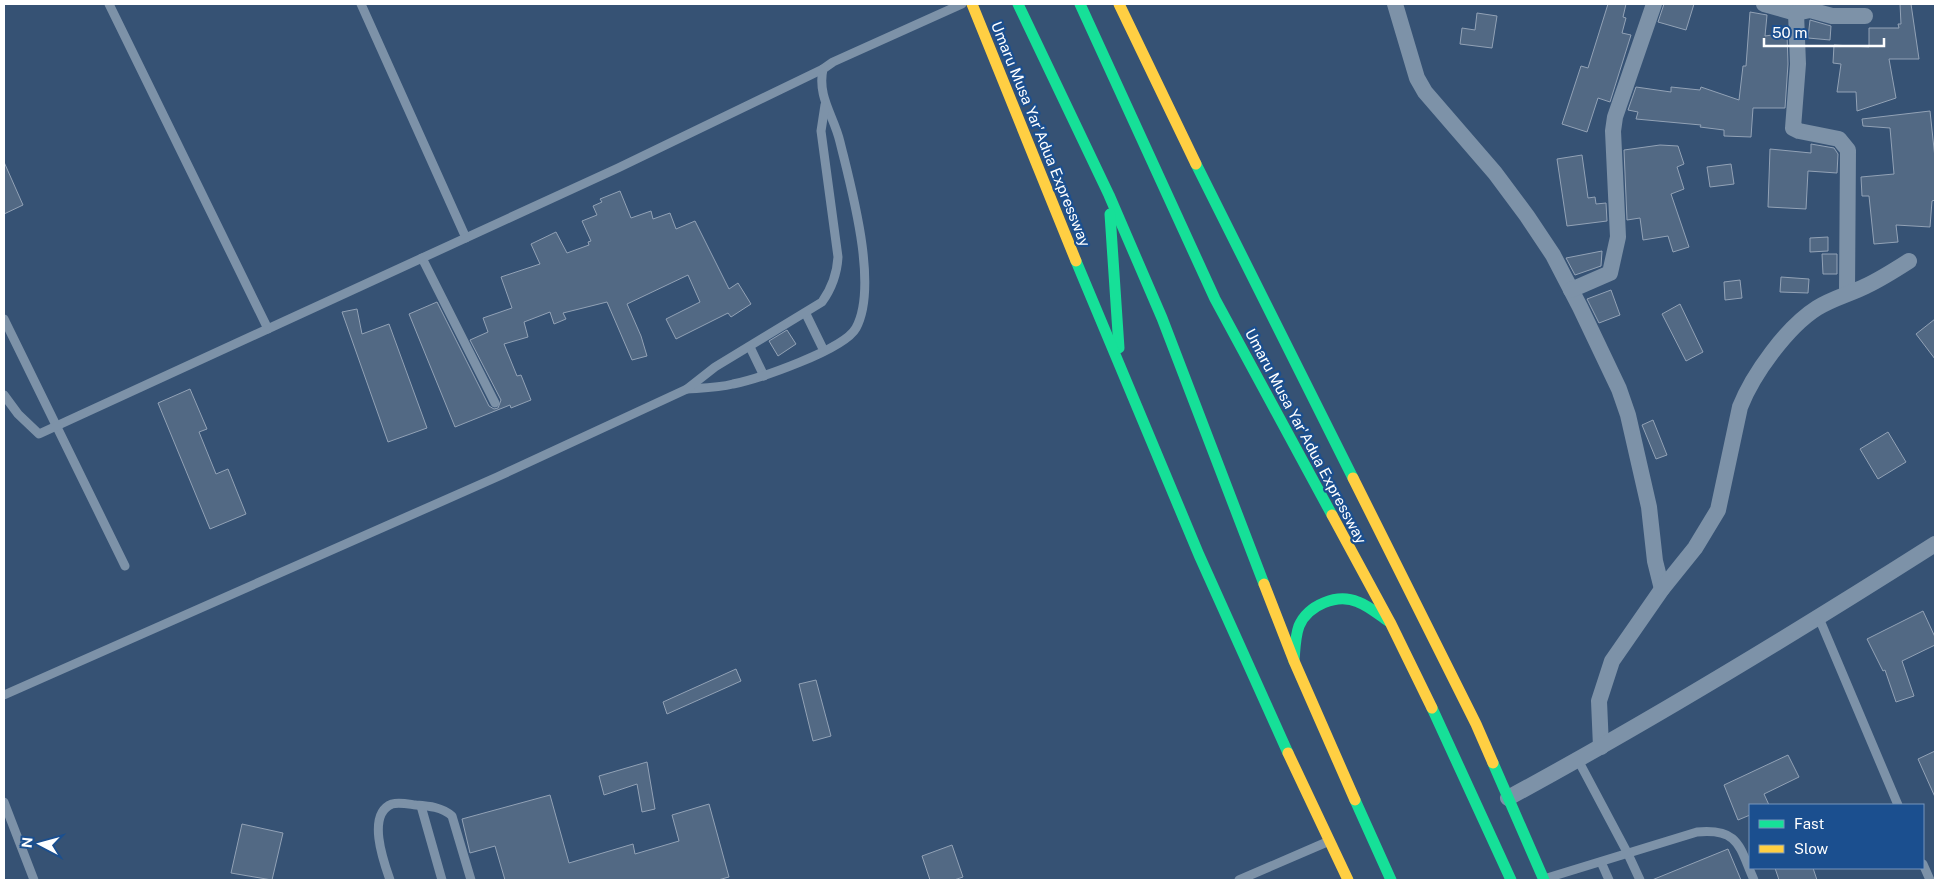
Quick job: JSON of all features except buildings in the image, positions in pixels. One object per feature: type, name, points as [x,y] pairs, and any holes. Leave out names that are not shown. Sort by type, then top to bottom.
[{"type":"highway","name":"Umaru Musa Yar'Adua Expressway","points":[[972,4],[1120,372],[1269,712],[1329,841],[1343,879]]},
{"type":"highway","name":"Umaru Musa Yar'Adua Expressway","points":[[1018,4],[1109,195],[1162,318],[1294,661],[1392,880]]},
{"type":"highway","name":"Umaru Musa Yar'Adua Expressway","points":[[1080,4],[1159,173],[1215,299],[1390,622],[1473,794],[1511,880]]},
{"type":"highway","name":"Umaru Musa Yar'Adua Expressway","points":[[1119,4],[1170,112],[1476,724],[1544,880]]},
{"type":"highway","points":[[1159,173],[1184,203]]},
{"type":"highway","points":[[1109,195],[1120,372]]},
{"type":"highway","points":[[1228,255],[1260,292]]},
{"type":"highway","points":[[1294,661],[1297,632],[1305,618],[1318,605],[1336,598],[1357,601],[1390,622]]},
{"type":"street","points":[[1395,4],[1418,78],[1425,92],[1495,173],[1554,255],[1619,389],[1628,414],[1649,508],[1655,561],[1662,588]]},
{"type":"street","points":[[1572,290],[1610,273],[1616,254],[1618,237],[1613,131],[1615,117],[1654,4]]},
{"type":"street","points":[[1764,4],[1796,13],[1810,10],[1832,16],[1865,16]]},
{"type":"street","points":[[1796,13],[1798,64],[1793,128],[1799,131],[1839,139],[1848,150],[1847,293]]},
{"type":"street","points":[[1601,748],[1599,701],[1612,662],[1662,588],[1695,548],[1718,510],[1740,407],[1746,394],[1785,338],[1816,308],[1864,287],[1909,261]]},
{"type":"street","points":[[1508,798],[1601,748],[1818,618],[1935,544]]},
{"type":"lane","points":[[109,4],[268,329]]},
{"type":"lane","points":[[360,4],[466,238]]},
{"type":"lane","points":[[4,395],[18,414],[39,434],[618,168],[823,69],[833,62],[962,4]]},
{"type":"lane","points":[[687,389],[730,385],[764,376],[824,351],[846,339],[856,329],[863,310],[865,292],[860,233],[836,126],[825,105],[820,81],[823,69]]},
{"type":"lane","points":[[4,695],[497,477],[687,389],[716,367],[806,314],[822,302],[830,292],[837,271],[838,257],[820,131],[825,105]]},
{"type":"lane","points":[[422,258],[494,403]]},
{"type":"lane","points":[[806,314],[824,351]]},
{"type":"lane","points":[[4,319],[124,566]]},
{"type":"lane","points":[[750,347],[764,376]]},
{"type":"lane","points":[[1818,618],[1898,804]]},
{"type":"lane","points":[[1578,760],[1640,880]]},
{"type":"lane","points":[[4,802],[34,880]]},
{"type":"lane","points":[[390,880],[380,854],[378,834],[384,810],[390,805],[397,803],[446,811],[452,816],[471,880]]},
{"type":"lane","points":[[422,806],[442,880]]},
{"type":"lane","points":[[1544,880],[1697,832],[1713,830],[1728,833],[1738,843],[1749,868]]},
{"type":"lane","points":[[1238,880],[1329,841]]},
{"type":"lane","points":[[1601,862],[1610,880]]},
{"type":"lane","points":[[1924,866],[1930,880]]},
{"type":"traffic: fast","points":[[1018,4],[1109,195],[1162,318],[1264,584]]},
{"type":"traffic: fast","points":[[1080,4],[1215,299],[1332,515]]},
{"type":"traffic: fast","points":[[1196,164],[1353,478]]},
{"type":"traffic: fast","points":[[1110,214],[1119,348]]},
{"type":"traffic: fast","points":[[1076,261],[1199,555],[1288,753]]},
{"type":"traffic: fast","points":[[1294,661],[1299,626],[1309,612],[1324,603],[1341,599],[1358,602],[1388,621]]},
{"type":"traffic: fast","points":[[1432,708],[1511,880]]},
{"type":"traffic: fast","points":[[1493,763],[1544,880]]},
{"type":"traffic: fast","points":[[1355,800],[1391,880]]},
{"type":"traffic: slow","points":[[972,4],[1076,261]]},
{"type":"traffic: slow","points":[[1119,4],[1196,164]]},
{"type":"traffic: slow","points":[[1353,478],[1476,724],[1493,763]]},
{"type":"traffic: slow","points":[[1332,515],[1390,622],[1432,708]]},
{"type":"traffic: slow","points":[[1264,584],[1294,661],[1355,800]]},
{"type":"traffic: slow","points":[[1288,753],[1348,880]]}]
